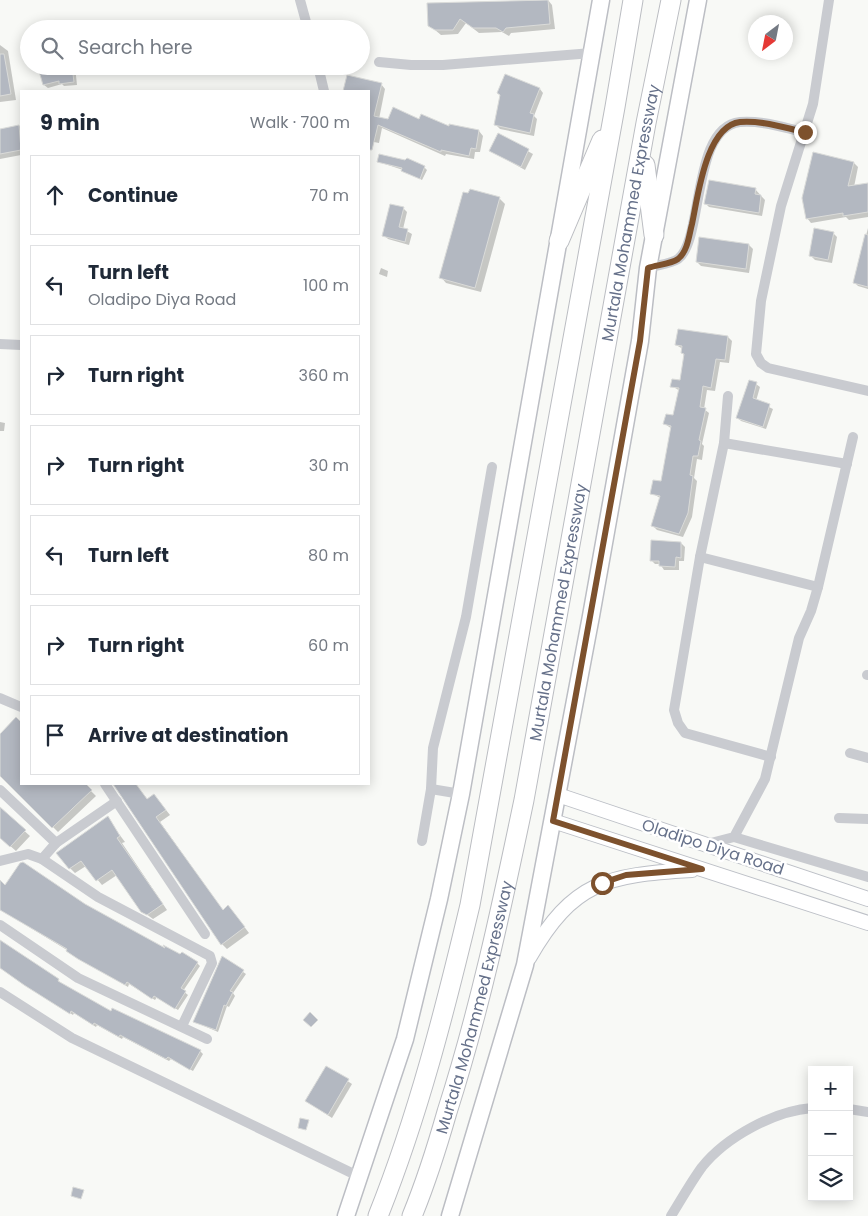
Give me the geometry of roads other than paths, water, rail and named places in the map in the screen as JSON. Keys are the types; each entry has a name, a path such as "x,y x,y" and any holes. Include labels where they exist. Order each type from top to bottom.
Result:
{"highway":[{"name":"Murtala Mohammed Expressway","path":"378,1216 406,1138 440,1028 470,905 616,107 633,0"},
{"name":"Murtala Mohammed Expressway","path":"412,1216 436,1150 470,1039 503,903 526,790 646,124 671,0"},
{"path":"559,242 616,107"},
{"path":"646,124 645,171 654,235"}],"main road":[{"path":"346,1216 405,1039 439,899 461,794 601,0"},
{"path":"450,1216 525,965 558,795 638,351 648,268 698,0"},
{"name":"Oladipo Diya Road","path":"558,795 868,899"},
{"name":"Oladipo Diya Road","path":"553,821 868,922"},
{"path":"525,965 543,933 572,901 583,893 626,875 702,869"}],"street":[{"path":"300,0 306,20"},
{"path":"829,0 813,104 781,206 761,301 756,354 760,363 768,368 868,391"},
{"path":"379,62 411,65 444,65 592,53"},
{"path":"320,75 324,90"},
{"path":"648,268 678,259 686,248 701,182 713,143 719,134 729,126 739,122 752,122 805,132"},
{"path":"0,344 20,344"},
{"path":"728,396 724,443 700,558 674,710 678,723 685,733 770,757"},
{"path":"734,837 766,779 799,638 811,611 818,587 853,437"},
{"path":"724,443 847,464"},
{"path":"422,841 431,789 433,748 466,617 492,467"},
{"path":"700,558 818,587"},
{"path":"0,698 20,707"},
{"path":"850,753 868,758"},
{"path":"106,785 205,934"},
{"path":"431,789 461,794"},
{"path":"0,790 56,843"},
{"path":"42,859 56,843 117,802"},
{"path":"839,818 868,819"},
{"path":"707,844 734,837 868,878"},
{"path":"0,862 28,854 42,859 98,897 210,956 212,963 182,1026"},
{"path":"0,925 78,978 207,1039"},
{"path":"0,992 72,1038 360,1177"},
{"path":"671,1216 702,1167 719,1150 762,1121 799,1109 808,1108"},
{"path":"853,1110 868,1112"}]}
